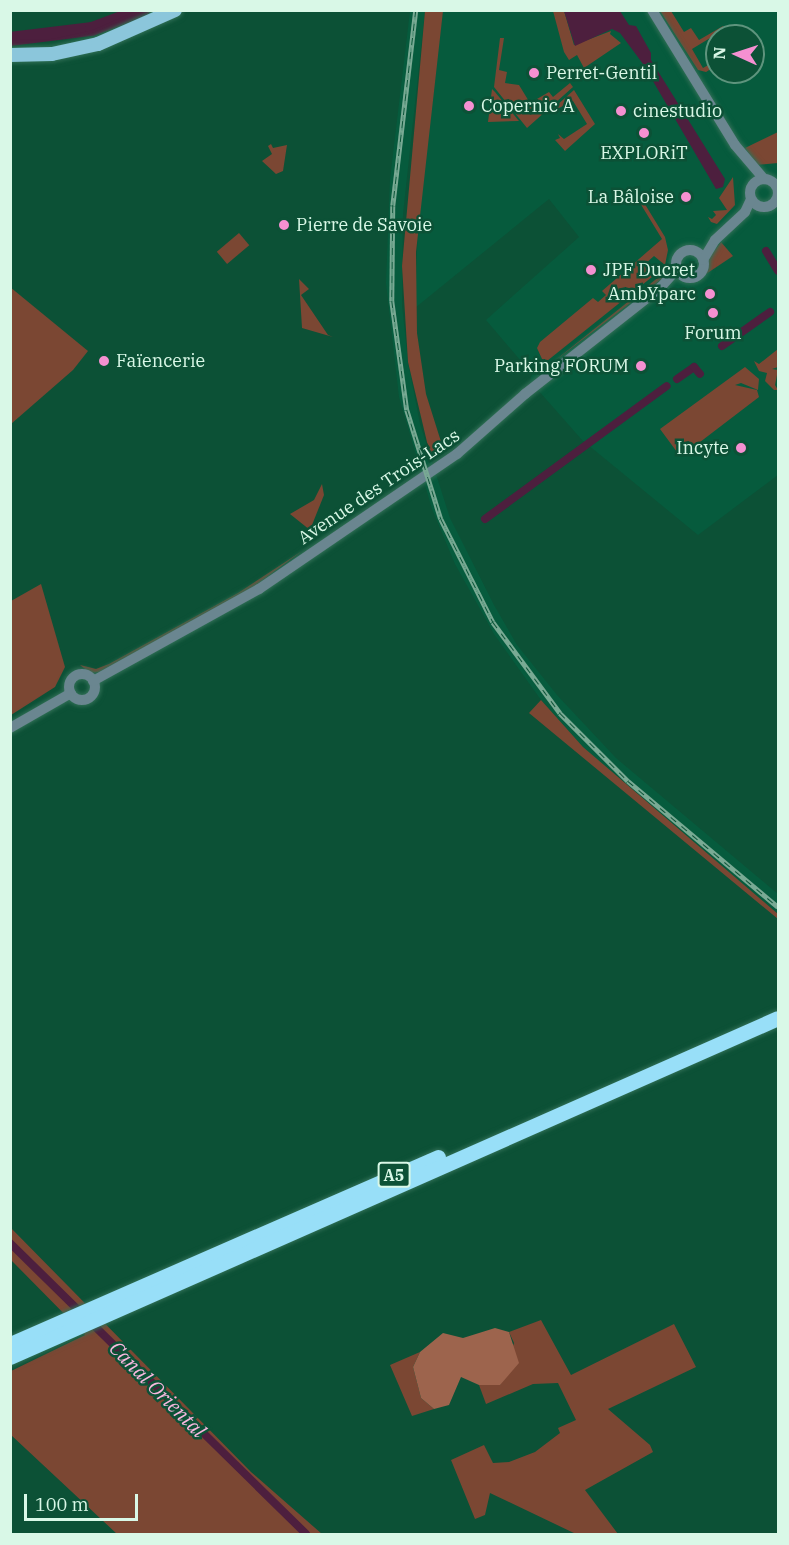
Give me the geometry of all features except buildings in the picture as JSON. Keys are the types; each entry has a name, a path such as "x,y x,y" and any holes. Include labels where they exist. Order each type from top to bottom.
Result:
{"highway":[{"name":"A5","path":"10,1344 778,1007"},
{"name":"A5","path":"10,1357 778,1018"}],"main road":[{"path":"10,55 74,50 123,36 175,10"}],"street":[{"path":"652,10 735,145 751,195 762,207"},
{"path":"715,240 680,255 677,269 685,277 699,274 703,260 715,240 745,212 775,201 774,182 735,145"},
{"path":"745,212 754,184 774,182"},
{"path":"694,250 703,260"},
{"name":"Avenue des Trois-Lacs","path":"93,681 259,589 458,454 515,402 661,287 677,269"},
{"name":"Avenue des Trois-Lacs","path":"661,287 685,277"},
{"path":"84,674 93,681 94,691 87,698 76,698 71,693 70,682 74,676 84,674"},
{"path":"10,728 71,693"}],"shaded area":[{"path":"410,11 425,11 403,214 402,305 408,362 420,424 450,518 517,645 557,695 616,758 778,894 778,914 640,799 583,747 541,700 494,634 455,564 432,509 399,397 386,283 390,179"},
{"path":"425,11 443,11 416,252 417,333 426,394 443,448 431,459 408,362 402,266"},
{"path":"443,11 778,11 778,475 698,535 582,440 530,381 532,374 486,320 579,237 549,199 415,308 419,197"},
{"path":"553,11 564,11 574,45 611,31 610,34 621,43 584,68 577,55 569,60 564,52"},
{"path":"564,11 620,11 629,25 636,26 651,53 651,60 725,179 723,187 716,189 643,64 620,33 612,29 575,46"},
{"path":"660,11 671,11 684,32 691,28 699,40 705,36 705,41 692,49 703,68 705,67 705,72 698,70"},
{"path":"500,38 504,38 499,70 507,72 505,83 519,85 530,103 549,92 553,97 570,83 573,87 527,128 494,87"},
{"path":"492,89 495,92 519,121 488,122"},
{"path":"574,90 595,124 565,151 555,140 560,138 558,134 564,139 587,124 573,101 547,114"},
{"path":"778,132 778,163 757,165 745,148"},
{"path":"271,144 273,148 287,145 283,171 276,174 262,161 272,154 268,146"},
{"path":"733,177 735,205 717,224 711,222 708,217 712,219 716,215 713,211 727,210 719,198"},
{"path":"643,201 665,237 668,250 665,265 654,256 644,265 652,277 547,361 542,359 537,348 540,342 593,298 598,302 606,295 602,291 662,239 640,203"},
{"path":"239,233 249,245 227,264 217,252"},
{"path":"721,242 733,256 706,274 708,259"},
{"path":"660,276 663,278 552,363"},
{"path":"299,279 309,289 301,295 328,335 333,337 302,328"},
{"path":"10,287 88,351 73,370 11,424"},
{"path":"778,349 778,367 772,369 778,370 775,385 778,390 774,390 765,381 767,373 759,371 754,361 759,364"},
{"path":"745,367 759,379 758,390 741,383 735,385 757,390 759,397 687,452 677,452 660,429"},
{"path":"322,484 324,495 310,530 290,514 314,500"},
{"path":"302,551 248,591 99,672 90,673 80,665 96,669 109,664 238,593"},
{"path":"41,584 65,667 55,687 11,715 11,601"},
{"path":"541,700 583,747 778,914 778,919 529,713"},
{"path":"10,1227 251,1472 322,1534 117,1534 11,1435 11,1371 85,1335 11,1260"},
{"path":"541,1320 571,1375 674,1324 696,1367 608,1409 650,1445 653,1452 585,1490 618,1534 576,1534 490,1493 485,1515 475,1519 451,1460 484,1445 493,1463 509,1462 535,1452 560,1433 558,1428 576,1420 558,1383 533,1384 486,1404 479,1385 500,1385 514,1343 509,1332"},
{"path":"495,1328 509,1332 519,1363 500,1385 479,1385 461,1377 449,1405 434,1409 421,1398 413,1367 420,1352 443,1333 463,1338"},
{"path":"420,1352 413,1367 421,1398 434,1409 412,1416 390,1365"}],"waterway":[{"path":"10,39 92,29 143,10"},
{"path":"766,251 778,271"},
{"path":"722,346 770,312"},
{"path":"677,379 694,367 700,374"},
{"path":"485,519 667,386"},
{"name":"Canal Oriental","path":"10,1243 306,1534"}],"railway":[{"path":"416,10 393,206 392,301 407,410 441,519 493,622 560,713 628,781 778,907"}],"place":[{"name":"Perret-Gentil","path":"534,73"},
{"name":"Copernic A","path":"469,106"},
{"name":"cinestudio","path":"621,111"},
{"name":"EXPLORiT","path":"644,133"},
{"name":"La Bâloise","path":"686,197"},
{"name":"Pierre de Savoie","path":"284,225"},
{"name":"JPF Ducret","path":"591,270"},
{"name":"AmbYparc","path":"710,294"},
{"name":"Forum","path":"713,313"},
{"name":"Faïencerie","path":"104,361"},
{"name":"Parking FORUM","path":"641,366"},
{"name":"Incyte","path":"741,448"}]}
